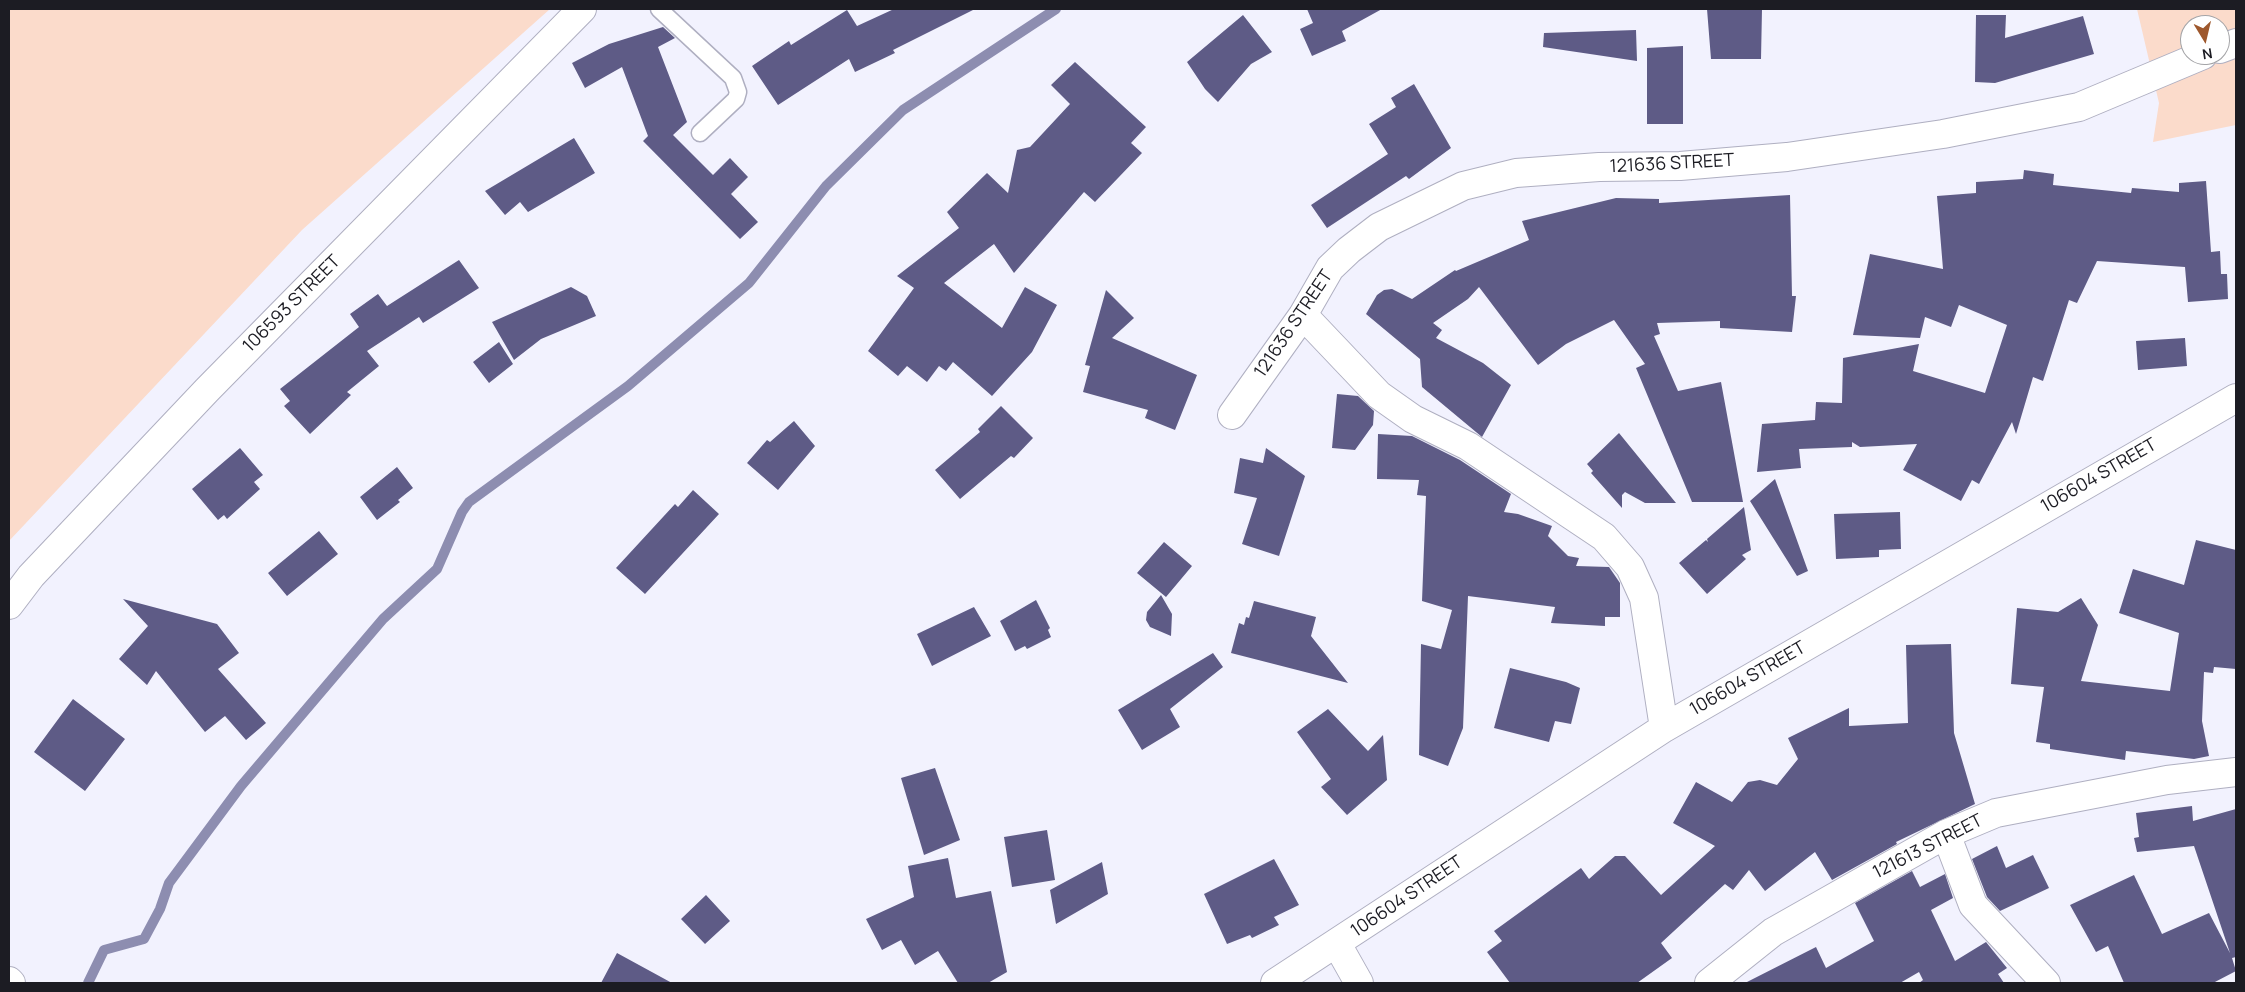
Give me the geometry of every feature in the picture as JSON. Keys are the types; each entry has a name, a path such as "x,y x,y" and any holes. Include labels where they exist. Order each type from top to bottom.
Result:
{"street":[{"name":"106593 STREET","path":"9,605 36,570 207,390 582,9"},
{"name":"121636 STREET","path":"1232,415 1304,315 1330,268 1378,227 1463,186 1516,173 1600,167 1680,166 1787,157 1943,134 2079,107 2180,65"},
{"path":"1304,315 1359,375 1386,400 1413,419 1468,446 1604,537 1630,566 1644,598 1664,728"},
{"name":"106604 STREET","path":"1275,983 1664,728 2236,398"},
{"name":"121613 STREET","path":"1709,983 1773,932 1946,834 1996,813 2167,780 2236,772"},
{"path":"1946,834 1973,905 2046,983"},
{"path":"1337,944 1359,983"}],"lane":[{"path":"659,9 733,78 736,85 736,99 700,133"}],"shaded area":[{"path":"9,9 550,9 302,230 9,541"},
{"path":"2137,9 2236,9 2236,125 2153,142 2159,103"}],"building":[{"path":"894,9 975,9 893,50 895,53 855,72 849,59 778,105 752,66 789,41 791,45 847,10 857,26"},
{"path":"1307,9 1382,9 1342,31 1346,41 1312,56 1300,29 1313,23"},
{"path":"1707,9 1762,9 1761,59 1711,59"},
{"path":"1243,15 1272,52 1251,64 1218,102 1205,89 1187,62"},
{"path":"1976,15 2006,15 2005,38 2083,16 2094,54 1995,83 1975,82"},
{"path":"663,27 675,38 658,47 687,122 673,135 713,175 730,158 748,177 731,194 758,222 740,239 643,141 648,136 622,67 585,88 572,63 609,44"},
{"path":"1636,30 1637,61 1543,47 1544,33"},
{"path":"1683,46 1683,124 1647,124 1647,48"},
{"path":"1075,62 1146,127 1131,143 1142,153 1095,202 1084,192 1014,273 994,244 944,283 1002,328 1025,287 1057,305 1032,352 992,396 953,362 946,371 939,366 927,382 907,366 898,376 868,351 914,288 897,276 959,228 947,212 987,173 1008,193 1017,150 1030,147 1070,104 1051,85"},
{"path":"1414,84 1451,148 1409,179 1406,176 1327,228 1311,205 1388,154 1369,124 1396,107 1391,98"},
{"path":"574,138 595,173 528,212 520,202 505,215 485,191"},
{"path":"2024,170 2054,174 2053,185 2131,193 2132,188 2179,192 2179,183 2206,181 2211,252 2220,251 2221,274 2227,274 2228,299 2188,302 2185,267 2097,261 2077,303 2069,300 2043,381 2033,377 2016,434 2012,422 1979,484 1972,480 1961,501 1903,470 1917,444 1860,447 1852,442 1852,447 1799,449 1801,468 1757,472 1762,424 1815,420 1816,402 1842,403 1843,358 1919,344 1913,371 1985,393 2007,325 1959,305 1951,327 1925,317 1920,338 1853,335 1870,254 1943,269 1937,196 1976,193 1976,182 2023,179"},
{"path":"1790,195 1792,296 1796,296 1792,332 1720,328 1720,321 1657,323 1660,334 1654,336 1678,391 1721,382 1743,502 1692,502 1636,368 1645,364 1614,320 1566,344 1538,365 1479,287 1468,299 1433,323 1442,330 1436,338 1483,363 1511,385 1482,437 1422,387 1420,359 1366,314 1377,295 1384,290 1392,289 1412,299 1455,270 1529,240 1522,221 1616,198 1659,199 1659,203"},
{"path":"459,260 479,288 423,323 419,317 367,351 379,366 347,392 351,395 310,434 284,406 290,401 280,389 359,327 350,314 378,294 387,306"},
{"path":"571,287 587,296 596,316 541,339 514,360 492,322"},
{"path":"1106,290 1134,318 1112,338 1197,375 1175,430 1145,418 1148,410 1083,392 1090,366 1085,365"},
{"path":"2185,338 2187,366 2138,370 2136,341"},
{"path":"499,342 513,364 489,383 473,362"},
{"path":"1337,394 1358,396 1374,411 1373,425 1355,450 1332,448"},
{"path":"1001,406 1033,438 1014,458 1011,456 960,499 935,470 980,432 978,429"},
{"path":"794,421 815,446 778,490 747,463 767,440 770,442"},
{"path":"1619,433 1676,503 1645,503 1625,492 1622,495 1622,508 1591,473 1593,471 1587,464"},
{"path":"1378,434 1412,436 1460,460 1511,494 1504,512 1518,514 1552,526 1548,536 1568,556 1579,558 1576,566 1609,567 1620,583 1620,617 1605,617 1605,626 1551,623 1555,607 1468,596 1463,728 1448,766 1419,755 1421,644 1441,649 1452,610 1422,601 1426,496 1417,495 1419,480 1377,479"},
{"path":"240,448 263,475 254,482 260,489 227,519 224,515 218,520 192,489"},
{"path":"1266,448 1305,476 1279,556 1242,544 1257,498 1234,493 1240,458 1263,463"},
{"path":"397,467 413,488 398,500 400,502 377,520 360,497"},
{"path":"1775,479 1808,571 1797,576 1750,501"},
{"path":"693,490 719,514 645,594 616,568 675,504 678,507"},
{"path":"1744,507 1751,550 1742,555 1746,559 1707,594 1679,563 1706,540 1708,542 1707,539"},
{"path":"1900,512 1901,549 1879,550 1879,557 1836,559 1834,514"},
{"path":"319,531 338,554 287,596 268,573"},
{"path":"2196,540 2236,550 2236,669 2214,667 2213,673 2204,672 2202,721 2209,756 2194,759 2126,751 2125,760 2050,749 2050,744 2036,742 2044,687 2011,684 2017,608 2058,612 2081,598 2098,625 2081,681 2170,691 2179,633 2119,613 2133,569 2184,585"},
{"path":"1164,542 1192,566 1166,597 1137,573"},
{"path":"1161,595 1172,614 1171,636 1150,627 1146,620 1147,612"},
{"path":"123,599 217,624 239,653 218,669 266,723 246,740 225,716 205,732 156,671 147,685 119,659 148,626"},
{"path":"1036,600 1050,628 1048,630 1051,637 1027,649 1025,646 1015,651 1000,621"},
{"path":"1254,601 1316,617 1311,636 1348,683 1231,653 1239,623 1244,625 1246,617 1249,618"},
{"path":"974,607 991,636 932,666 917,634"},
{"path":"1951,644 1954,733 1975,804 1896,842 1897,844 1832,880 1815,852 1765,891 1749,870 1733,890 1725,884 1661,943 1672,958 1637,983 1510,983 1487,952 1502,941 1494,931 1581,868 1589,879 1615,856 1625,856 1661,895 1715,846 1673,823 1696,782 1732,802 1748,782 1760,780 1777,785 1798,759 1788,738 1849,708 1849,726 1908,723 1906,645"},
{"path":"1213,653 1223,667 1170,709 1180,727 1142,750 1118,710"},
{"path":"1510,668 1566,682 1580,688 1571,724 1555,721 1549,742 1494,728"},
{"path":"73,699 125,739 85,791 34,752"},
{"path":"1328,709 1368,751 1383,735 1387,780 1347,815 1321,787 1331,779 1297,732"},
{"path":"935,768 960,840 924,855 901,778"},
{"path":"2192,806 2193,821 2236,809 2236,957 2232,958 2236,971 2213,983 2124,983 2108,946 2096,952 2070,905 2134,875 2162,934 2209,913 2230,953 2194,846 2137,852 2134,838 2139,837 2136,813"},
{"path":"1047,830 1055,880 1012,887 1004,837"},
{"path":"1997,846 2006,868 2033,855 2049,888 2000,911 1987,897 1972,859"},
{"path":"948,858 956,898 991,891 1007,972 988,983 958,983 938,951 915,965 901,940 882,950 866,919 914,897 908,866"},
{"path":"1274,859 1299,905 1274,917 1279,925 1252,938 1250,935 1227,944 1204,894"},
{"path":"1102,862 1108,894 1056,924 1050,890"},
{"path":"1912,871 1920,887 1945,874 1953,898 1931,910 1955,961 1986,942 2007,968 1998,974 2004,983 1919,983 1923,980 1919,972 1900,983 1745,983 1816,947 1826,968 1874,941 1855,903"},
{"path":"706,895 730,921 705,944 681,919"},
{"path":"617,953 672,983 601,983"}],"waterway":[{"path":"88,983 104,950 144,939 160,909 169,883 241,786 383,619 437,569 462,512 469,502 628,386 749,283 826,186 903,110 1056,9"}]}
